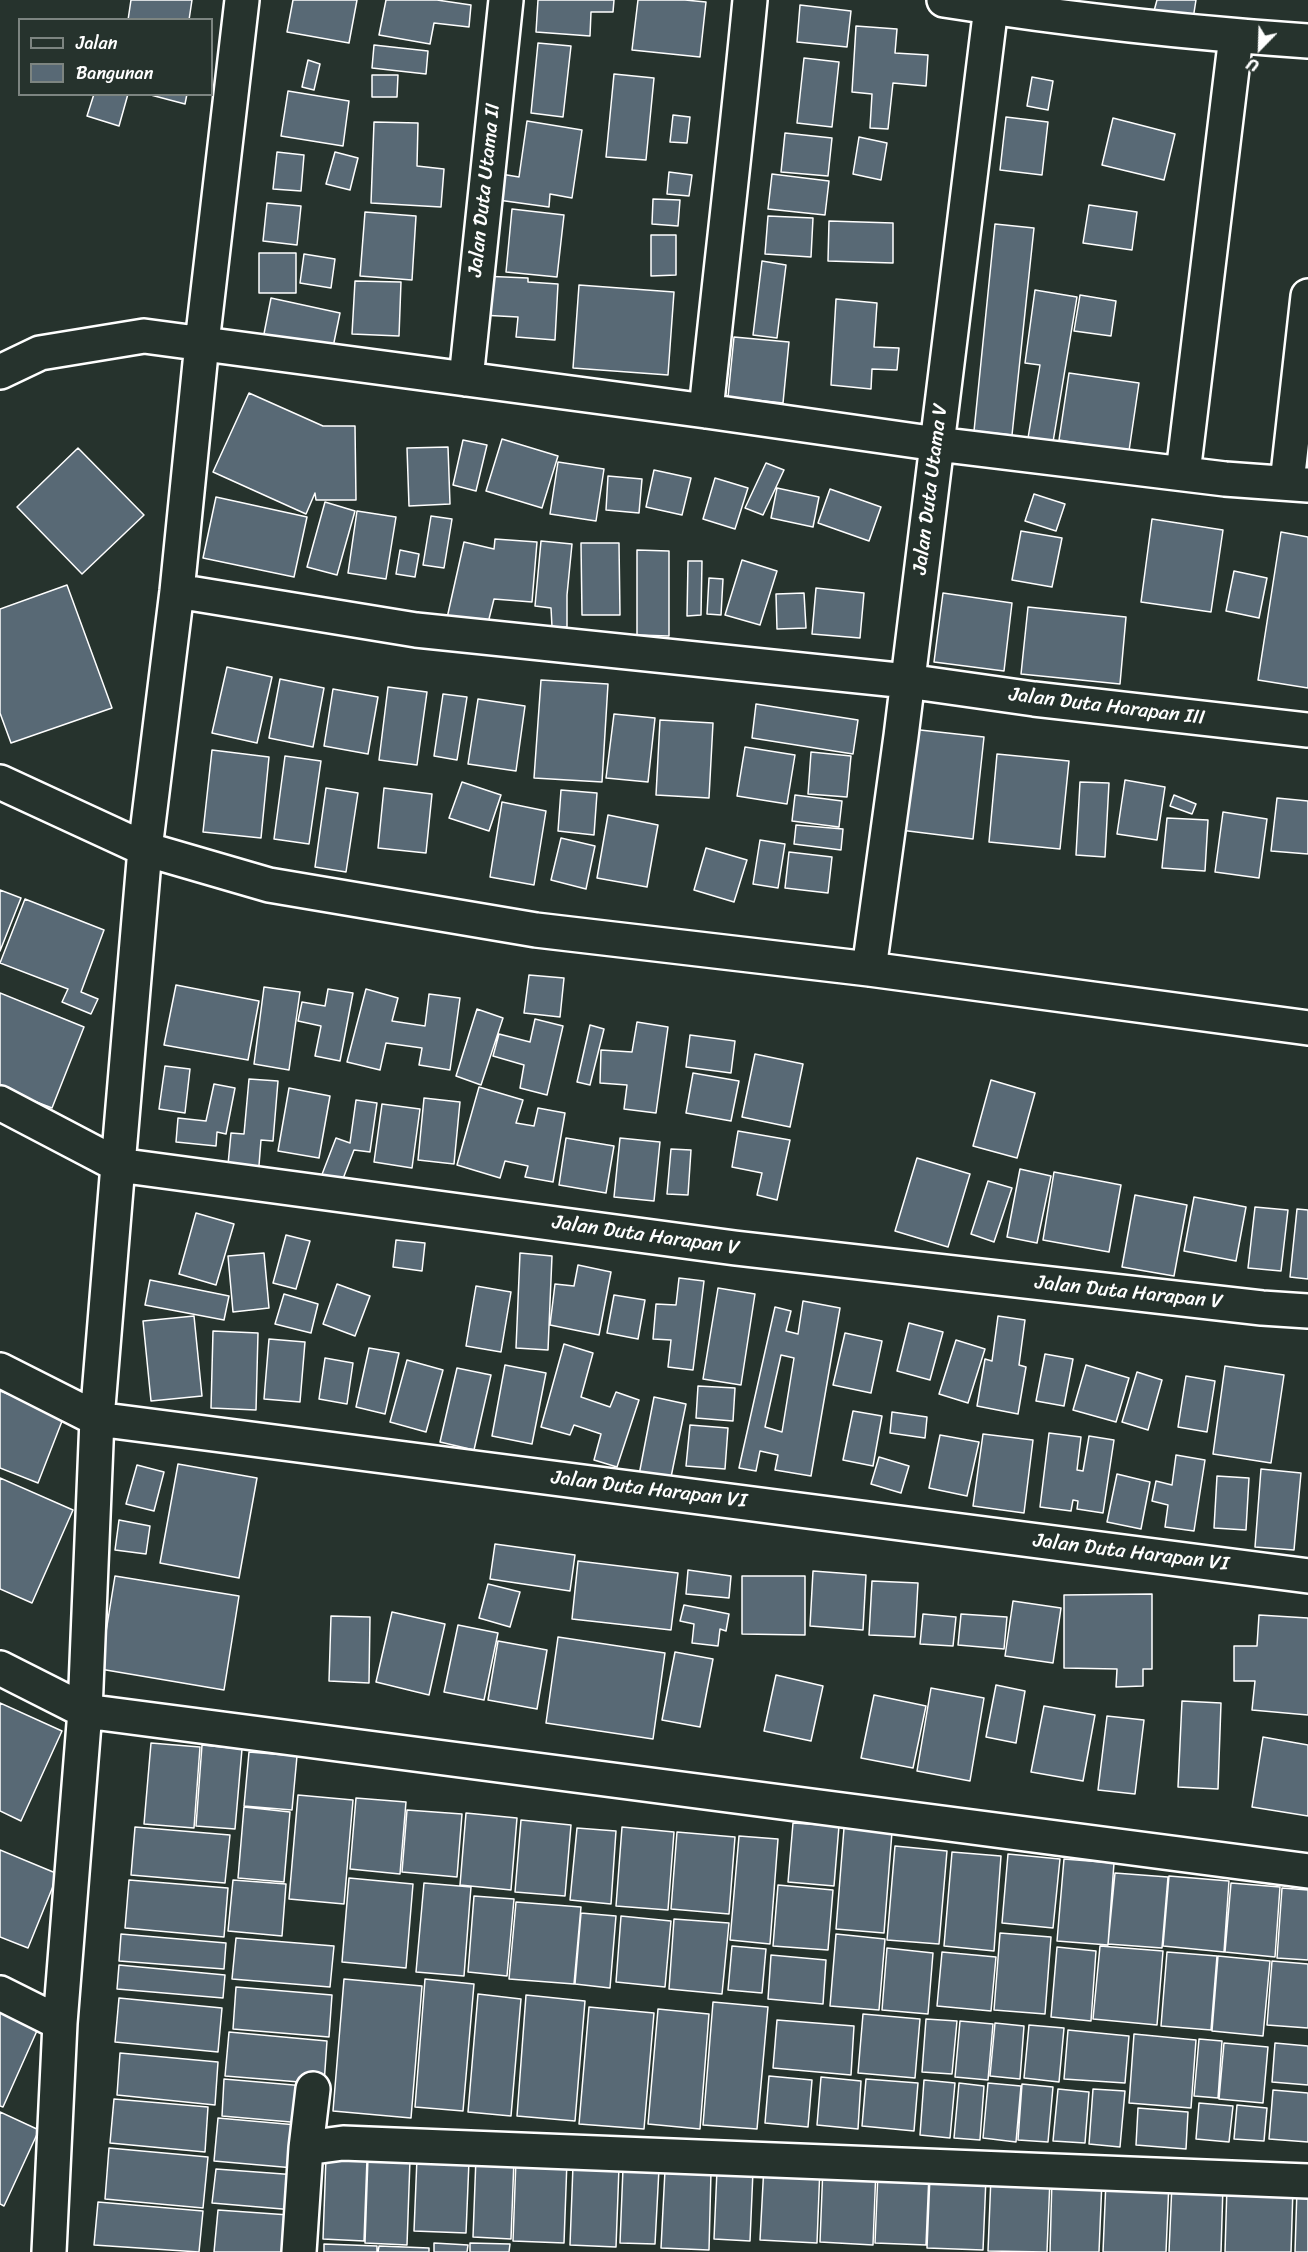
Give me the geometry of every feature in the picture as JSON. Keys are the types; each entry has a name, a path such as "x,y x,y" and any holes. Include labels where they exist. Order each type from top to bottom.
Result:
{"street":[{"path":"49,2252 60,2023 85,1711 98,1419 145,849 177,591 202,343 242,0"},
{"name":"Jalan Duta Utama II","path":"466,379 506,0"},
{"path":"706,411 718,288 733,178 750,0"},
{"path":"944,0 1236,36 1308,41"},
{"name":"Jalan Duta Utama V","path":"869,969 991,7"},
{"path":"1183,473 1236,36"},
{"path":"0,372 40,353 144,336 937,444 1298,484 1308,297"},
{"name":"Jalan Duta Harapan III","path":"177,591 416,630 907,681 1034,699 1308,730"},
{"path":"0,782 145,849 269,885 536,930 869,969 1308,1028"},
{"name":"Jalan Duta Harapan V","path":"0,1104 118,1165 735,1248 1250,1307 1308,1311"},
{"name":"Jalan Duta Harapan VI","path":"0,1370 98,1419 1308,1576"},
{"path":"0,1668 85,1711 1308,1871"},
{"path":"0,1993 60,2023"},
{"path":"299,2252 306,2148 313,2089"},
{"path":"306,2148 343,2143 1308,2181"}],"building":[{"path":"131,0 192,0 189,18 128,18"},
{"path":"293,0 357,0 349,43 287,32"},
{"path":"386,0 437,0 471,5 469,27 434,23 430,44 379,35"},
{"path":"538,0 614,0 613,12 591,12 590,36 536,32"},
{"path":"638,0 706,2 700,57 632,50"},
{"path":"1157,0 1196,0 1193,19 1154,11"},
{"path":"800,5 851,11 847,47 797,42"},
{"path":"856,26 897,29 895,53 928,55 926,86 893,83 888,129 870,128 872,94 852,92"},
{"path":"538,43 571,46 563,117 531,113"},
{"path":"374,45 428,51 426,74 372,68"},
{"path":"804,58 839,62 832,127 797,123"},
{"path":"308,60 320,64 314,90 302,87"},
{"path":"614,74 654,78 646,160 606,157"},
{"path":"372,75 398,75 397,97 372,97"},
{"path":"1032,77 1053,81 1048,110 1027,106"},
{"path":"288,91 349,101 343,146 281,136"},
{"path":"93,96 127,96 119,126 87,116"},
{"path":"155,96 187,96 185,104"},
{"path":"673,115 690,117 687,143 670,142"},
{"path":"1006,117 1048,122 1042,175 1000,170"},
{"path":"1113,118 1175,134 1164,180 1102,165"},
{"path":"527,121 582,130 572,198 550,194 549,207 498,200 501,174 519,177"},
{"path":"374,122 418,123 417,166 444,169 441,207 371,203"},
{"path":"785,133 832,138 828,176 781,172"},
{"path":"859,137 887,143 881,180 853,174"},
{"path":"277,152 304,155 301,191 273,189"},
{"path":"335,152 358,158 350,190 326,184"},
{"path":"669,172 692,175 689,196 667,194"},
{"path":"772,174 829,181 825,215 768,209"},
{"path":"653,199 680,200 678,226 652,224"},
{"path":"267,203 301,206 297,245 263,241"},
{"path":"1089,205 1137,212 1132,250 1083,243"},
{"path":"512,209 564,215 557,277 506,272"},
{"path":"365,212 416,216 412,280 360,276"},
{"path":"768,216 813,218 811,257 765,254"},
{"path":"829,221 893,223 893,263 828,261"},
{"path":"995,224 1034,228 1012,435 974,431"},
{"path":"651,235 676,235 676,275 651,276"},
{"path":"259,253 296,253 296,293 259,293"},
{"path":"304,254 335,259 331,288 300,283"},
{"path":"762,261 786,265 777,338 753,335"},
{"path":"482,276 528,278 528,282 558,284 555,340 516,337 518,317 481,315"},
{"path":"355,281 401,282 399,336 352,334"},
{"path":"579,285 674,292 668,375 573,368"},
{"path":"1035,290 1077,297 1053,442 1028,438 1040,365 1025,363"},
{"path":"1080,295 1116,301 1111,336 1074,331"},
{"path":"271,298 340,313 331,357 262,344"},
{"path":"836,299 877,303 874,347 899,348 897,370 872,369 871,389 831,385"},
{"path":"734,337 789,342 783,403 728,397"},
{"path":"1069,373 1139,383 1129,451 1059,440"},
{"path":"249,393 323,426 355,426 356,500 316,500 315,493 306,514 213,472"},
{"path":"502,439 558,456 542,508 486,491"},
{"path":"463,440 487,445 476,491 453,485"},
{"path":"448,447 450,504 409,506 407,448"},
{"path":"78,448 144,515 82,574 17,507"},
{"path":"558,462 604,469 596,521 550,514"},
{"path":"766,463 784,470 763,515 745,508"},
{"path":"654,470 691,478 682,515 646,507"},
{"path":"608,476 642,479 639,513 606,510"},
{"path":"715,478 748,488 735,529 703,519"},
{"path":"777,488 819,497 813,527 771,518"},
{"path":"830,489 881,507 869,541 818,523"},
{"path":"1034,494 1065,504 1056,531 1025,521"},
{"path":"216,497 307,517 294,577 203,558"},
{"path":"325,502 355,511 337,575 307,567"},
{"path":"357,511 396,517 386,579 348,573"},
{"path":"431,516 452,519 444,568 423,565"},
{"path":"1152,519 1223,530 1211,612 1141,602"},
{"path":"1021,531 1062,538 1052,587 1012,580"},
{"path":"1281,532 1308,537 1308,688 1258,680"},
{"path":"495,539 537,542 532,602 494,599 487,627 447,618 464,542 494,549"},
{"path":"541,541 572,544 567,595 567,627 552,627 551,608 535,606"},
{"path":"581,543 619,543 620,615 582,615"},
{"path":"400,550 419,554 415,577 396,574"},
{"path":"637,550 669,551 669,636 637,635"},
{"path":"742,560 777,571 760,625 725,615"},
{"path":"688,561 702,561 701,615 687,616"},
{"path":"1234,571 1267,578 1259,618 1226,611"},
{"path":"709,578 723,579 721,615 707,614"},
{"path":"67,585 112,708 11,743 0,713 0,609"},
{"path":"816,588 864,593 860,638 812,634"},
{"path":"804,593 806,628 777,629 776,594"},
{"path":"943,593 1012,603 1004,671 934,662"},
{"path":"1028,607 1126,617 1120,684 1021,674"},
{"path":"227,667 272,677 257,743 212,733"},
{"path":"280,679 324,688 313,747 269,738"},
{"path":"541,680 608,684 602,782 534,778"},
{"path":"388,687 427,692 417,765 379,760"},
{"path":"333,689 378,697 368,754 324,746"},
{"path":"443,694 467,697 457,760 434,756"},
{"path":"478,699 525,706 516,771 468,764"},
{"path":"756,704 858,720 853,754 752,738"},
{"path":"614,714 655,718 648,782 606,778"},
{"path":"660,720 713,723 709,798 656,795"},
{"path":"911,729 984,737 973,839 900,830"},
{"path":"745,747 795,755 787,804 737,796"},
{"path":"212,750 269,757 261,838 203,832"},
{"path":"811,752 851,756 847,797 808,794"},
{"path":"997,754 1069,761 1060,849 989,842"},
{"path":"285,756 321,761 309,844 274,839"},
{"path":"1125,780 1165,787 1157,840 1117,834"},
{"path":"462,782 501,795 489,831 449,818"},
{"path":"1080,782 1109,783 1105,857 1076,855"},
{"path":"326,788 358,793 346,872 315,867"},
{"path":"384,788 432,794 426,853 378,848"},
{"path":"561,790 597,793 594,835 558,831"},
{"path":"795,795 842,801 839,827 792,821"},
{"path":"1174,795 1196,804 1192,814 1170,806"},
{"path":"1277,798 1308,801 1308,854 1271,851"},
{"path":"502,802 546,811 534,885 490,877"},
{"path":"1223,812 1267,819 1259,878 1215,872"},
{"path":"608,815 658,825 647,887 597,878"},
{"path":"1167,818 1208,820 1205,871 1162,868"},
{"path":"796,825 843,829 841,850 794,844"},
{"path":"561,838 595,846 586,889 551,880"},
{"path":"760,840 785,844 778,888 753,884"},
{"path":"706,848 747,860 734,902 694,890"},
{"path":"789,852 832,857 828,893 785,888"},
{"path":"0,890 21,898 0,951"},
{"path":"25,899 104,930 81,992 98,999 91,1014 62,1002 68,989 0,963"},
{"path":"529,975 564,978 560,1017 524,1013"},
{"path":"176,985 259,1001 248,1060 164,1045"},
{"path":"264,987 300,992 289,1070 254,1064"},
{"path":"328,989 353,993 340,1061 315,1056 321,1026 298,1021 302,1002 325,1006"},
{"path":"366,989 398,998 392,1021 425,1026 429,994 460,998 450,1070 419,1065 422,1048 386,1043 380,1070 347,1062"},
{"path":"0,993 84,1027 52,1108 0,1088"},
{"path":"477,1009 503,1018 481,1085 456,1076"},
{"path":"535,1019 563,1026 547,1095 520,1088 524,1065 493,1056 499,1034 530,1042"},
{"path":"637,1022 668,1027 656,1113 624,1109 627,1085 600,1083 601,1050 632,1052"},
{"path":"590,1025 604,1029 590,1085 577,1082"},
{"path":"690,1035 735,1041 731,1073 686,1067"},
{"path":"755,1054 803,1064 790,1127 742,1117"},
{"path":"165,1066 190,1069 185,1113 159,1109"},
{"path":"693,1073 739,1081 731,1121 686,1113"},
{"path":"249,1079 278,1081 273,1141 261,1140 258,1178 227,1175 231,1133 244,1134"},
{"path":"991,1080 1035,1093 1017,1158 973,1146"},
{"path":"214,1084 235,1088 226,1134 217,1132 216,1146 176,1142 178,1118 206,1121"},
{"path":"479,1087 523,1100 516,1123 534,1126 538,1108 565,1113 553,1182 525,1177 528,1166 505,1161 500,1178 457,1165"},
{"path":"289,1088 330,1096 319,1158 278,1151"},
{"path":"424,1098 460,1102 454,1164 418,1160"},
{"path":"356,1100 377,1103 370,1152 354,1150 341,1184 321,1177 336,1138 350,1143"},
{"path":"382,1104 420,1109 412,1168 374,1162"},
{"path":"738,1131 790,1140 777,1200 757,1195 762,1173 732,1167"},
{"path":"566,1138 614,1146 606,1193 559,1185"},
{"path":"620,1138 660,1142 654,1201 614,1197"},
{"path":"671,1149 691,1150 688,1195 667,1194"},
{"path":"917,1158 970,1174 948,1247 895,1231"},
{"path":"1020,1169 1051,1176 1037,1243 1007,1237"},
{"path":"1054,1172 1121,1185 1109,1252 1043,1240"},
{"path":"988,1181 1012,1188 994,1242 971,1234"},
{"path":"1135,1195 1187,1205 1174,1276 1122,1267"},
{"path":"1194,1197 1246,1207 1236,1261 1184,1251"},
{"path":"1255,1207 1288,1210 1281,1271 1248,1268"},
{"path":"1297,1209 1308,1210 1308,1279 1290,1277"},
{"path":"196,1213 234,1224 216,1285 179,1274"},
{"path":"286,1235 310,1241 296,1289 273,1283"},
{"path":"396,1240 425,1243 422,1271 393,1267"},
{"path":"264,1253 269,1308 233,1312 228,1256"},
{"path":"520,1253 552,1256 548,1350 516,1348"},
{"path":"578,1265 611,1272 599,1335 550,1325 555,1284 574,1286"},
{"path":"679,1278 704,1281 693,1370 668,1367 671,1340 653,1339 656,1304 676,1305"},
{"path":"150,1280 229,1296 224,1320 145,1305"},
{"path":"337,1284 370,1296 355,1336 323,1324"},
{"path":"476,1286 511,1292 501,1352 466,1346"},
{"path":"718,1288 755,1294 741,1385 703,1379"},
{"path":"284,1294 318,1304 311,1333 275,1324"},
{"path":"614,1295 645,1300 638,1339 607,1333"},
{"path":"803,1301 840,1308 811,1476 775,1470 778,1455 760,1451 756,1471 739,1468 775,1307 791,1311 786,1331 798,1334","holes":["781,1355 794,1358 782,1432 765,1427"]},
{"path":"194,1316 202,1396 151,1401 143,1321"},
{"path":"998,1316 1025,1320 1019,1365 1026,1367 1018,1414 977,1406 985,1359 992,1361"},
{"path":"909,1323 943,1332 930,1380 897,1371"},
{"path":"213,1331 258,1333 256,1410 211,1408"},
{"path":"845,1333 882,1341 871,1393 833,1385"},
{"path":"269,1339 305,1342 300,1402 264,1399"},
{"path":"956,1340 985,1349 968,1403 939,1394"},
{"path":"564,1344 593,1353 581,1397 610,1407 616,1392 639,1400 617,1467 594,1460 601,1434 574,1425 570,1435 541,1427"},
{"path":"369,1348 399,1353 385,1414 356,1407"},
{"path":"1045,1354 1073,1359 1064,1406 1036,1401"},
{"path":"325,1358 353,1363 347,1404 319,1399"},
{"path":"407,1360 443,1370 426,1432 390,1422"},
{"path":"505,1365 546,1373 532,1444 492,1436"},
{"path":"1086,1365 1129,1378 1116,1422 1073,1410"},
{"path":"1225,1366 1284,1375 1271,1463 1213,1454"},
{"path":"457,1368 491,1375 474,1450 440,1442"},
{"path":"1137,1372 1162,1380 1148,1430 1122,1422"},
{"path":"1186,1376 1215,1381 1207,1432 1178,1427"},
{"path":"698,1386 735,1388 733,1421 696,1418"},
{"path":"0,1391 64,1416 38,1483 0,1468"},
{"path":"654,1397 686,1404 670,1482 639,1475"},
{"path":"853,1411 882,1416 873,1466 843,1460"},
{"path":"892,1412 927,1417 925,1438 890,1433"},
{"path":"690,1425 728,1428 725,1469 686,1466"},
{"path":"1049,1433 1081,1437 1077,1470 1083,1471 1089,1436 1114,1440 1103,1513 1077,1509 1078,1501 1073,1500 1071,1511 1040,1507"},
{"path":"983,1434 1033,1440 1024,1513 973,1506"},
{"path":"940,1435 979,1442 967,1496 929,1488"},
{"path":"1176,1455 1205,1460 1194,1531 1165,1527 1168,1505 1152,1501 1156,1481 1172,1485"},
{"path":"879,1457 909,1466 901,1493 871,1484"},
{"path":"178,1464 257,1478 239,1578 160,1563"},
{"path":"137,1465 164,1472 154,1511 126,1504"},
{"path":"1261,1469 1301,1473 1294,1550 1255,1547"},
{"path":"1117,1474 1150,1482 1141,1529 1107,1522"},
{"path":"1217,1476 1249,1478 1246,1530 1214,1528"},
{"path":"0,1478 73,1510 32,1603 0,1589"},
{"path":"119,1520 150,1526 146,1554 115,1550"},
{"path":"495,1544 575,1555 570,1591 490,1579"},
{"path":"578,1561 678,1573 671,1630 572,1619"},
{"path":"688,1570 731,1576 729,1598 686,1594"},
{"path":"813,1571 866,1575 863,1630 810,1626"},
{"path":"115,1576 239,1596 224,1690 100,1669"},
{"path":"742,1576 805,1576 805,1635 742,1634"},
{"path":"872,1581 918,1583 915,1637 869,1635"},
{"path":"488,1584 520,1592 510,1627 479,1618"},
{"path":"1152,1594 1152,1669 1143,1669 1143,1686 1116,1687 1117,1669 1064,1668 1064,1595"},
{"path":"1013,1601 1061,1608 1053,1663 1005,1656"},
{"path":"684,1605 729,1614 726,1631 720,1629 718,1646 692,1643 694,1624 680,1621"},
{"path":"392,1612 445,1624 429,1695 376,1682"},
{"path":"923,1614 956,1617 953,1646 920,1644"},
{"path":"961,1614 1007,1617 1004,1649 958,1645"},
{"path":"1259,1615 1308,1618 1308,1715 1252,1710 1255,1681 1234,1681 1234,1646 1257,1646"},
{"path":"331,1616 370,1617 369,1683 329,1681"},
{"path":"458,1625 498,1633 484,1700 444,1692"},
{"path":"558,1637 665,1653 653,1739 546,1723"},
{"path":"498,1641 547,1650 537,1709 488,1700"},
{"path":"675,1652 713,1659 700,1727 662,1720"},
{"path":"776,1675 823,1686 811,1741 764,1731"},
{"path":"996,1685 1025,1691 1016,1743 986,1737"},
{"path":"931,1688 984,1698 970,1781 917,1771"},
{"path":"874,1695 926,1706 913,1768 861,1758"},
{"path":"1182,1701 1221,1703 1218,1789 1178,1787"},
{"path":"0,1703 62,1731 21,1821 0,1811"},
{"path":"1044,1706 1095,1715 1083,1781 1031,1772"},
{"path":"1107,1716 1144,1720 1135,1794 1098,1790"},
{"path":"1263,1737 1308,1745 1308,1816 1252,1807"},
{"path":"151,1743 200,1747 194,1828 144,1824"},
{"path":"202,1745 242,1749 235,1829 196,1826"},
{"path":"249,1752 297,1756 292,1810 244,1806"},
{"path":"298,1795 353,1800 344,1904 289,1899"},
{"path":"356,1798 406,1802 400,1874 350,1869"},
{"path":"244,1807 290,1812 284,1882 238,1878"},
{"path":"407,1810 462,1814 457,1877 402,1872"},
{"path":"466,1813 517,1818 511,1890 460,1885"},
{"path":"521,1820 571,1825 565,1896 515,1892"},
{"path":"793,1823 839,1826 834,1886 788,1882"},
{"path":"135,1827 230,1835 225,1883 131,1875"},
{"path":"622,1827 674,1832 668,1910 616,1906"},
{"path":"577,1828 616,1831 611,1904 570,1900"},
{"path":"844,1828 892,1832 884,1933 836,1929"},
{"path":"677,1832 735,1837 729,1914 671,1909"},
{"path":"739,1836 778,1839 770,1944 730,1940"},
{"path":"895,1846 947,1851 939,1944 887,1940"},
{"path":"0,1850 58,1874 28,1948 0,1937"},
{"path":"952,1852 1001,1856 994,1951 944,1946"},
{"path":"1008,1854 1060,1859 1053,1928 1002,1923"},
{"path":"1064,1859 1114,1863 1108,1945 1057,1941"},
{"path":"1115,1873 1168,1877 1162,1948 1108,1944"},
{"path":"1169,1876 1229,1881 1224,1952 1163,1946"},
{"path":"349,1878 413,1884 406,1968 342,1962"},
{"path":"129,1880 228,1888 224,1937 125,1928"},
{"path":"233,1880 286,1884 282,1936 228,1931"},
{"path":"424,1883 471,1887 464,1976 416,1972"},
{"path":"1231,1883 1280,1887 1275,1957 1225,1952"},
{"path":"778,1885 833,1890 828,1950 773,1946"},
{"path":"1282,1888 1308,1890 1308,1960 1277,1958"},
{"path":"474,1896 514,1899 507,1976 468,1972"},
{"path":"516,1902 581,1907 574,1984 509,1979"},
{"path":"581,1913 616,1916 610,1988 575,1984"},
{"path":"621,1916 671,1921 665,1987 616,1982"},
{"path":"674,1919 729,1923 722,1994 669,1989"},
{"path":"1000,1933 1051,1937 1045,2014 994,2010"},
{"path":"121,1934 226,1943 224,1969 119,1961"},
{"path":"836,1934 885,1939 879,2010 830,2006"},
{"path":"236,1938 334,1946 330,1987 232,1979"},
{"path":"732,1946 766,1949 762,1993 728,1990"},
{"path":"1100,1946 1163,1951 1157,2025 1093,2019"},
{"path":"1057,1947 1096,1951 1091,2021 1051,2017"},
{"path":"887,1948 933,1953 928,2014 882,2010"},
{"path":"942,1952 996,1957 991,2011 937,2006"},
{"path":"1167,1952 1217,1956 1211,2030 1161,2026"},
{"path":"771,1955 826,1960 823,2004 768,1999"},
{"path":"1218,1956 1270,1961 1263,2036 1212,2031"},
{"path":"1272,1961 1308,1964 1308,2028 1267,2025"},
{"path":"119,1965 225,1975 223,1998 117,1989"},
{"path":"344,1979 422,1986 411,2118 333,2111"},
{"path":"425,1979 474,1984 463,2111 415,2107"},
{"path":"236,1987 332,1995 329,2037 233,2029"},
{"path":"478,1994 521,1999 511,2116 468,2112"},
{"path":"526,1995 585,2001 575,2121 517,2116"},
{"path":"119,1998 222,2008 218,2052 115,2042"},
{"path":"713,2002 768,2007 757,2129 703,2125"},
{"path":"0,2006 40,2024 3,2107 0,2106"},
{"path":"589,2007 654,2013 644,2129 579,2124"},
{"path":"658,2009 709,2014 700,2129 648,2124"},
{"path":"863,2014 920,2019 915,2078 858,2073"},
{"path":"926,2019 957,2021 952,2074 922,2072"},
{"path":"777,2020 854,2026 851,2075 773,2068"},
{"path":"960,2021 993,2024 988,2080 955,2077"},
{"path":"995,2023 1024,2026 1020,2079 990,2076"},
{"path":"1029,2025 1064,2028 1059,2082 1024,2078"},
{"path":"1068,2030 1129,2036 1125,2083 1064,2079"},
{"path":"229,2032 327,2041 324,2084 225,2076"},
{"path":"1134,2034 1196,2040 1191,2108 1129,2103"},
{"path":"1199,2039 1222,2041 1218,2098 1194,2096"},
{"path":"1224,2043 1268,2047 1263,2103 1219,2099"},
{"path":"1275,2043 1308,2046 1308,2085 1272,2082"},
{"path":"120,2053 218,2062 215,2105 117,2095"},
{"path":"769,2076 812,2080 808,2127 765,2123"},
{"path":"821,2077 861,2081 858,2129 817,2125"},
{"path":"224,2079 305,2086 302,2123 222,2116"},
{"path":"866,2079 918,2083 914,2131 862,2126"},
{"path":"924,2080 955,2083 950,2138 920,2135"},
{"path":"959,2083 984,2086 980,2140 954,2138"},
{"path":"988,2083 1021,2086 1016,2142 983,2138"},
{"path":"1022,2084 1053,2087 1048,2142 1018,2140"},
{"path":"1058,2089 1089,2092 1085,2143 1053,2141"},
{"path":"1093,2089 1125,2091 1120,2147 1089,2144"},
{"path":"1273,2090 1308,2093 1308,2142 1269,2139"},
{"path":"114,2099 208,2107 205,2152 110,2143"},
{"path":"1199,2103 1233,2106 1229,2142 1196,2139"},
{"path":"1237,2105 1267,2108 1264,2141 1234,2139"},
{"path":"1138,2108 1188,2112 1186,2149 1136,2145"},
{"path":"0,2112 39,2130 4,2206 0,2204"},
{"path":"218,2118 297,2125 294,2168 214,2161"},
{"path":"109,2148 208,2157 203,2208 105,2199"},
{"path":"326,2157 367,2159 364,2241 323,2239"},
{"path":"476,2157 514,2159 511,2239 473,2237"},
{"path":"368,2158 410,2160 407,2245 365,2243"},
{"path":"417,2158 469,2161 466,2233 414,2231"},
{"path":"516,2159 567,2161 564,2243 513,2241"},
{"path":"573,2165 619,2167 616,2247 570,2245"},
{"path":"764,2165 820,2167 817,2243 760,2240"},
{"path":"823,2166 876,2168 873,2245 820,2242"},
{"path":"623,2168 659,2169 655,2244 620,2243"},
{"path":"216,2169 297,2175 294,2210 212,2203"},
{"path":"665,2170 711,2172 709,2250 661,2248"},
{"path":"717,2170 753,2171 750,2241 714,2239"},
{"path":"878,2172 929,2174 926,2245 875,2243"},
{"path":"930,2176 986,2178 983,2250 927,2248"},
{"path":"991,2176 1050,2179 1047,2252 988,2251"},
{"path":"1052,2178 1102,2180 1099,2252 1050,2252"},
{"path":"1106,2180 1169,2182 1166,2252 1103,2252"},
{"path":"1172,2183 1223,2186 1221,2252 1169,2252"},
{"path":"1227,2186 1293,2188 1291,2252 1225,2252"},
{"path":"1297,2189 1308,2189 1308,2252 1295,2252"},
{"path":"98,2202 203,2211 199,2252 94,2245"},
{"path":"218,2210 289,2215 286,2252 214,2252"},
{"path":"434,2243 468,2245 467,2252 434,2252"},
{"path":"470,2243 510,2244 509,2252 470,2252"},
{"path":"324,2244 377,2246 377,2252 324,2252"},
{"path":"379,2246 429,2248 429,2252 378,2252"}]}
